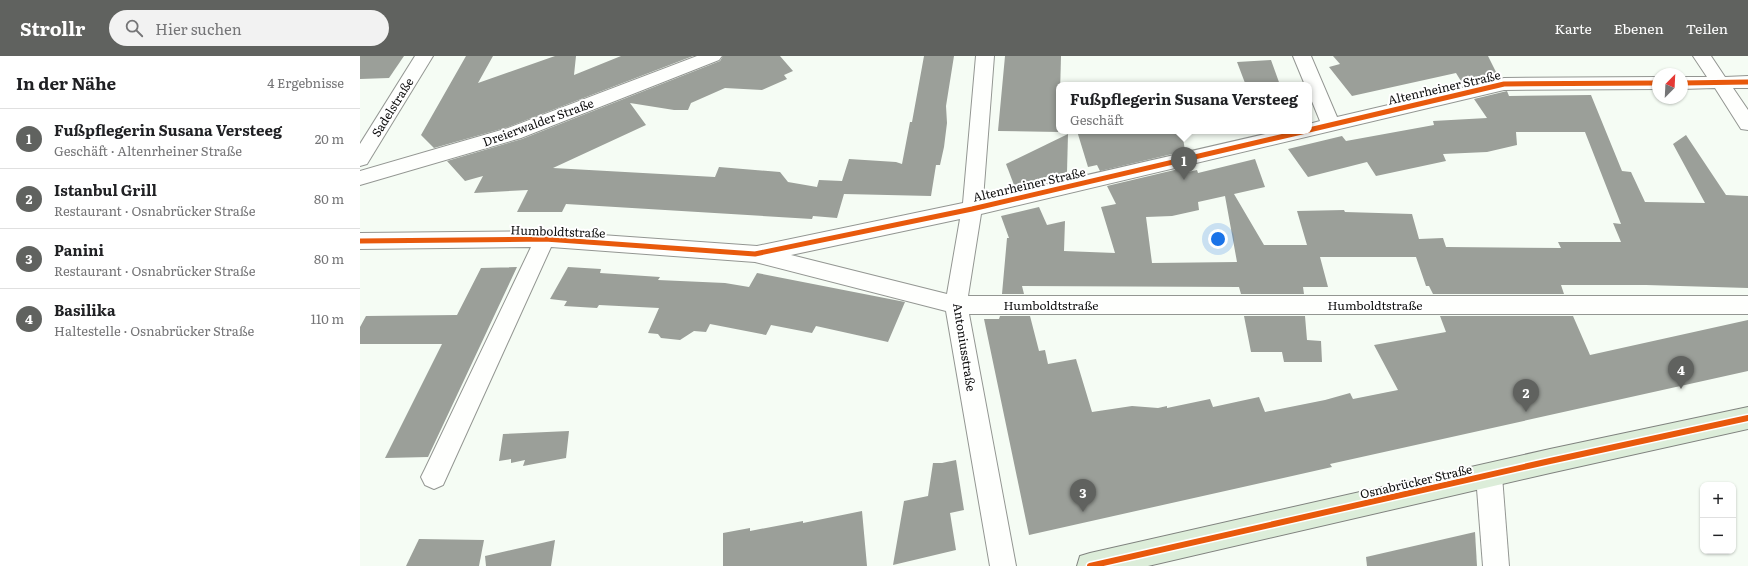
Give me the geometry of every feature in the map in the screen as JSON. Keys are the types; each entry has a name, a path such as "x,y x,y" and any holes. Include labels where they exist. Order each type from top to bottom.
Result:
{"main road":[{"name":"Osnabrücker Straße","path":"1090,566 1748,418"}],"street":[{"name":"Sadelstraße","path":"360,159 424,56"},
{"name":"Dreierwalder Straße","path":"360,178 514,133 713,56"},
{"name":"Antoniusstraße","path":"985,56 972,209 956,305 1003,566"},
{"path":"1302,56 1331,125"},
{"path":"1702,56 1748,124"},
{"path":"1688,83 1748,82"},
{"name":"Altenrheiner Straße","path":"1312,129 1504,84 1652,83"},
{"name":"Altenrheiner Straße","path":"755,254 972,209 1293,134"},
{"path":"434,477 545,239"},
{"name":"Humboldtstraße","path":"360,241 545,239 755,254 956,305 1748,306"},
{"path":"1489,476 1496,566"}],"building":[{"path":"360,56 404,56 389,78 360,79"},
{"path":"466,56 493,56 478,83 555,56 576,56 574,75 621,56 693,56 508,127 434,148 421,135"},
{"path":"723,56 780,56 793,71 784,75 787,79 762,90 725,88 691,103 688,110 674,110 630,103 646,125 553,168 715,177 719,167 780,172 788,182 817,187 819,180 842,181 849,159 896,162 902,164 910,122 912,122 924,56 954,56 946,106 947,123 944,147 940,165 936,165 931,196 844,194 837,218 813,216 812,219 566,204 562,212 517,212 528,190 474,193 483,176 465,181 447,161 522,139 720,61"},
{"path":"1005,56 1061,56 1060,82 1056,82 1056,132 998,131"},
{"path":"1333,56 1488,56 1499,78 1464,86 1456,73 1352,96 1329,67 1340,64"},
{"path":"1271,60 1279,82 1245,82 1237,62"},
{"path":"1507,91 1509,96 1591,95 1622,171 1631,172 1645,202 1705,203 1673,144 1686,135 1726,195 1748,196 1748,288 1646,285 1561,285 1564,294 1433,294 1429,286 1426,286 1416,257 1320,257 1328,287 1303,287 1304,294 1241,294 1239,287 1022,286 1024,294 1002,294 1007,238 1009,238 1001,216 1039,207 1047,225 1065,221 1064,251 1115,253 1101,207 1116,204 1107,186 1187,167 1188,172 1197,170 1198,173 1255,159 1265,187 1234,194 1264,245 1307,245 1297,211 1344,210 1345,212 1412,214 1419,239 1443,238 1446,247 1561,248 1558,242 1621,242 1613,223 1621,224 1585,132 1516,132 1517,145 1487,152 1443,154 1446,161 1376,176 1367,162 1308,177 1288,149 1342,136 1346,141 1434,125 1433,121 1487,118 1474,99","holes":["1225,196 1237,262 1152,263 1146,217 1172,216 1199,210 1198,202"]},
{"path":"1068,134 1067,172 1014,185 1006,164"},
{"path":"1078,134 1182,134 1185,151 1100,171 1097,165 1088,167"},
{"path":"517,267 428,457 385,458 442,344 360,344 360,327 366,316 457,315 481,268"},
{"path":"568,267 601,269 600,273 660,277 658,280 725,283 749,287 757,273 905,302 888,342 816,326 812,333 771,325 766,335 710,324 706,332 694,331 680,340 661,338 658,334 648,333 659,308 599,305 597,308 564,306 567,301 550,299"},
{"path":"1000,316 1030,316 1039,351 1045,350 1048,364 1076,359 1092,412 1132,406 1158,408 1167,406 1167,408 1210,399 1213,407 1259,397 1265,412 1325,400 1350,393 1353,399 1398,390 1374,345 1446,332 1440,316 1573,316 1590,355 1748,320 1748,371 1330,464 1332,467 1029,535 984,319 999,319"},
{"path":"1244,316 1305,316 1307,340 1321,341 1322,362 1284,362 1282,352 1251,352"},
{"path":"569,431 566,458 523,466 525,460 511,463 511,459 499,461 503,434"},
{"path":"956,460 964,510 950,513 956,550 893,565 904,501 928,496 933,463"},
{"path":"862,511 867,566 723,566 723,533 750,528 750,531 803,521 803,523"},
{"path":"1475,532 1477,566 1367,566 1366,557"},
{"path":"419,539 484,540 479,566 406,566"},
{"path":"555,540 551,566 486,566 485,556"}],"cycle path":[{"path":"1688,83 1748,82"},
{"path":"1312,129 1504,84 1652,83"},
{"path":"360,241 545,239 755,254 972,209 1293,134"},
{"path":"1090,566 1550,461 1748,418"}],"place":[{"name":"Fußpflegerin Susana Versteeg","path":"1184,180"},
{"name":"Basilika","path":"1681,389"},
{"name":"Istanbul Grill","path":"1526,412"},
{"name":"Panini","path":"1083,512"}]}
